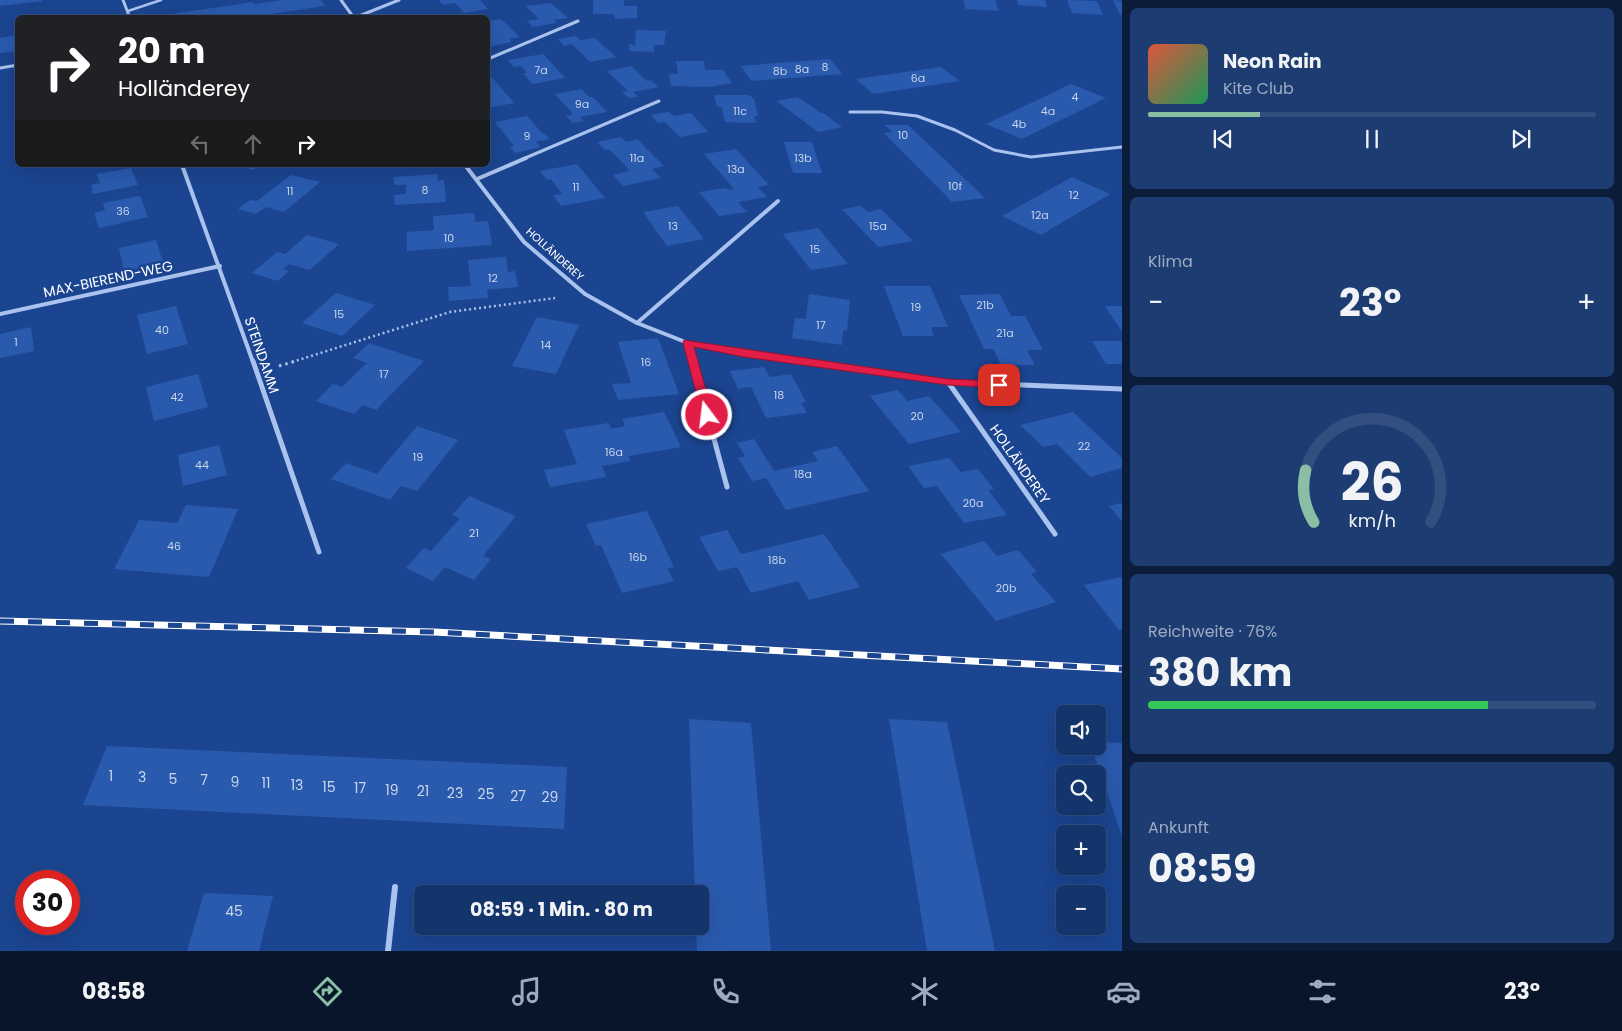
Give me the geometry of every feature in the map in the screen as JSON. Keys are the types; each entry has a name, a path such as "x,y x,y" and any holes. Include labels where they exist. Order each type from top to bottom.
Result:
{"street":[{"path":"123,0 129,15"},
{"path":"341,0 352,15"},
{"path":"362,15 399,0"},
{"path":"490,58 578,21"},
{"path":"0,68 15,66"},
{"path":"477,179 659,100"},
{"path":"850,112 882,112 917,116 955,130 994,150 1031,157 1096,152 1122,147"},
{"name":"STEINDAMM","path":"183,167 220,266 319,552"},
{"name":"HOLLÄNDEREY","path":"467,167 524,242 585,294 637,323 688,343 744,354 948,382 1122,388"},
{"path":"637,323 778,201"},
{"name":"MAX-BIEREND-WEG","path":"0,314 220,266"},
{"path":"688,343 726,487"},
{"name":"HOLLÄNDEREY","path":"948,382 1055,534"},
{"path":"388,951 395,887"}],"lane":[{"path":"128,11 161,0"}],"path":[{"path":"256,373 450,312 585,294"}],"building":[{"path":"0,0 42,0 42,1 0,6"},
{"path":"283,0 321,0 325,6 264,15 165,15 253,2 254,4"},
{"path":"439,0 480,0 488,9 464,13 455,3 443,5"},
{"path":"593,0 624,0 624,6 637,6 637,18 615,19 614,14 593,14"},
{"path":"963,0 995,0 999,11 966,9"},
{"path":"1017,0 1045,0 1047,7 1018,5"},
{"path":"1067,0 1097,1 1103,15 1072,13"},
{"path":"1113,0 1122,1 1122,15 1120,15"},
{"path":"551,3 568,18 554,20 557,23 533,27 527,21 539,19 526,6"},
{"path":"501,19 520,37 509,39 512,42 490,47 490,40 492,40 490,38 490,21"},
{"path":"636,30 666,31 664,45 654,45 654,52 629,51 629,44 635,45"},
{"path":"15,36 15,51 0,53 0,38"},
{"path":"576,36 580,40 595,38 616,57 590,62 572,44 564,46 558,39"},
{"path":"543,54 565,78 532,84 523,73 527,73 521,66 514,67 508,60"},
{"path":"830,59 842,74 751,81 741,66"},
{"path":"676,61 704,61 705,70 723,70 732,83 709,87 671,86 669,74 678,74"},
{"path":"631,66 647,81 651,80 659,87 633,92 638,97 629,98 622,92 628,91 607,71"},
{"path":"941,67 960,81 873,94 856,79"},
{"path":"490,75 514,103 490,108"},
{"path":"1071,84 1106,98 1022,139 986,124"},
{"path":"582,89 589,97 593,97 607,112 580,117 584,121 573,123 566,116 573,114 555,94"},
{"path":"714,95 749,95 754,99 758,116 754,116 756,123 725,122 722,107 717,107"},
{"path":"798,97 842,127 818,132 777,101"},
{"path":"669,112 674,116 691,113 708,132 680,137 665,122 658,123 651,115"},
{"path":"527,116 550,139 536,142 541,147 515,153 510,147 514,146 495,122"},
{"path":"884,125 908,125 985,198 952,202 884,133 893,132"},
{"path":"621,137 626,142 637,139 664,166 652,169 661,178 623,186 613,175 630,171 610,150 605,150 597,142"},
{"path":"784,142 812,142 822,173 793,173"},
{"path":"736,149 769,185 758,187 767,197 738,202 747,212 719,216 699,192 726,188 728,190 734,189 704,154"},
{"path":"577,164 605,198 561,206 553,195 562,194 551,179 547,180 540,171"},
{"path":"243,167 257,167 253,170"},
{"path":"131,168 138,185 93,194 91,185 100,183 97,174"},
{"path":"437,174 438,181 444,180 446,202 395,205 394,195 406,194 406,185 394,185 394,177"},
{"path":"291,175 320,182 284,212 266,207 256,214 238,209 250,200 257,201"},
{"path":"1072,177 1110,194 1041,235 1002,216"},
{"path":"140,196 148,217 99,228 94,213 105,210 103,203"},
{"path":"678,206 704,239 667,246 643,212"},
{"path":"861,206 868,212 881,209 913,241 878,247 842,209"},
{"path":"474,213 475,222 488,221 492,245 407,251 407,232 434,230 433,216"},
{"path":"818,228 848,264 811,270 783,234"},
{"path":"307,235 339,244 310,270 289,264 283,269 289,271 278,281 252,273 277,252 285,254"},
{"path":"156,240 163,262 124,271 119,248"},
{"path":"506,257 508,272 515,271 518,287 487,290 488,298 449,301 448,287 471,286 468,260"},
{"path":"884,286 930,286 948,327 931,327 934,336 903,336"},
{"path":"336,293 375,305 342,336 302,323"},
{"path":"809,294 850,300 847,331 843,330 842,345 792,338 795,318 806,319"},
{"path":"1000,294 1011,316 1025,316 1043,350 1027,350 1035,365 1001,365 993,349 984,349 959,295"},
{"path":"176,306 188,344 147,354 137,315"},
{"path":"1105,306 1122,306 1122,332"},
{"path":"537,317 579,325 556,374 512,366"},
{"path":"31,327 34,351 0,358 0,334"},
{"path":"658,338 679,394 618,400 612,384 631,383 618,342"},
{"path":"1092,341 1122,341 1122,364 1106,364"},
{"path":"369,343 424,361 376,410 363,405 354,414 316,401 333,384 342,387 367,363 353,358"},
{"path":"764,367 770,377 791,374 806,402 801,403 807,413 766,418 751,387 738,389 730,371"},
{"path":"198,374 208,407 154,421 146,387"},
{"path":"898,390 907,401 929,396 961,432 909,444 870,396"},
{"path":"664,412 681,447 628,456 631,461 602,466 606,477 550,487 544,470 577,464 564,430 609,423 611,429 625,426 622,419"},
{"path":"1073,412 1122,458 1122,468 1090,477 1057,444 1043,447 1020,425"},
{"path":"417,426 458,440 417,491 401,486 390,500 331,479 346,463 377,474"},
{"path":"754,439 774,471 818,461 812,452 837,446 869,491 786,510 766,478 752,481 738,458 745,456 737,443"},
{"path":"219,445 227,475 183,486 178,455"},
{"path":"949,458 961,472 978,469 994,489 988,490 1007,515 964,523 937,486 924,488 908,466"},
{"path":"469,496 516,516 483,556 491,559 474,580 445,567 433,581 406,568 424,548 431,551 460,518 452,515"},
{"path":"1122,503 1122,521 1109,506"},
{"path":"186,505 238,509 209,577 114,569 139,520 177,523"},
{"path":"647,511 674,567 667,569 674,581 622,593 601,545 596,546 586,524"},
{"path":"727,530 741,554 824,534 860,587 809,600 798,581 751,593 737,567 718,571 699,537"},
{"path":"984,541 997,556 1018,550 1037,572 1031,574 1056,602 996,621 941,554"},
{"path":"1122,577 1122,629 1119,630 1084,585"},
{"path":"689,719 751,723 771,951 697,951 696,935 709,935 709,885 695,885"},
{"path":"889,719 947,722 995,951 927,951"},
{"path":"1106,742 1122,743 1122,836 1106,790 1106,765 1098,765 1094,755 1106,755"},
{"path":"107,746 567,767 564,829 83,805"},
{"path":"204,893 273,896 259,951 187,951"}],"railway":[{"path":"0,621 434,632 1122,669"}],"route":[{"path":"707,415 688,343 744,354 948,382 999,385"}]}
